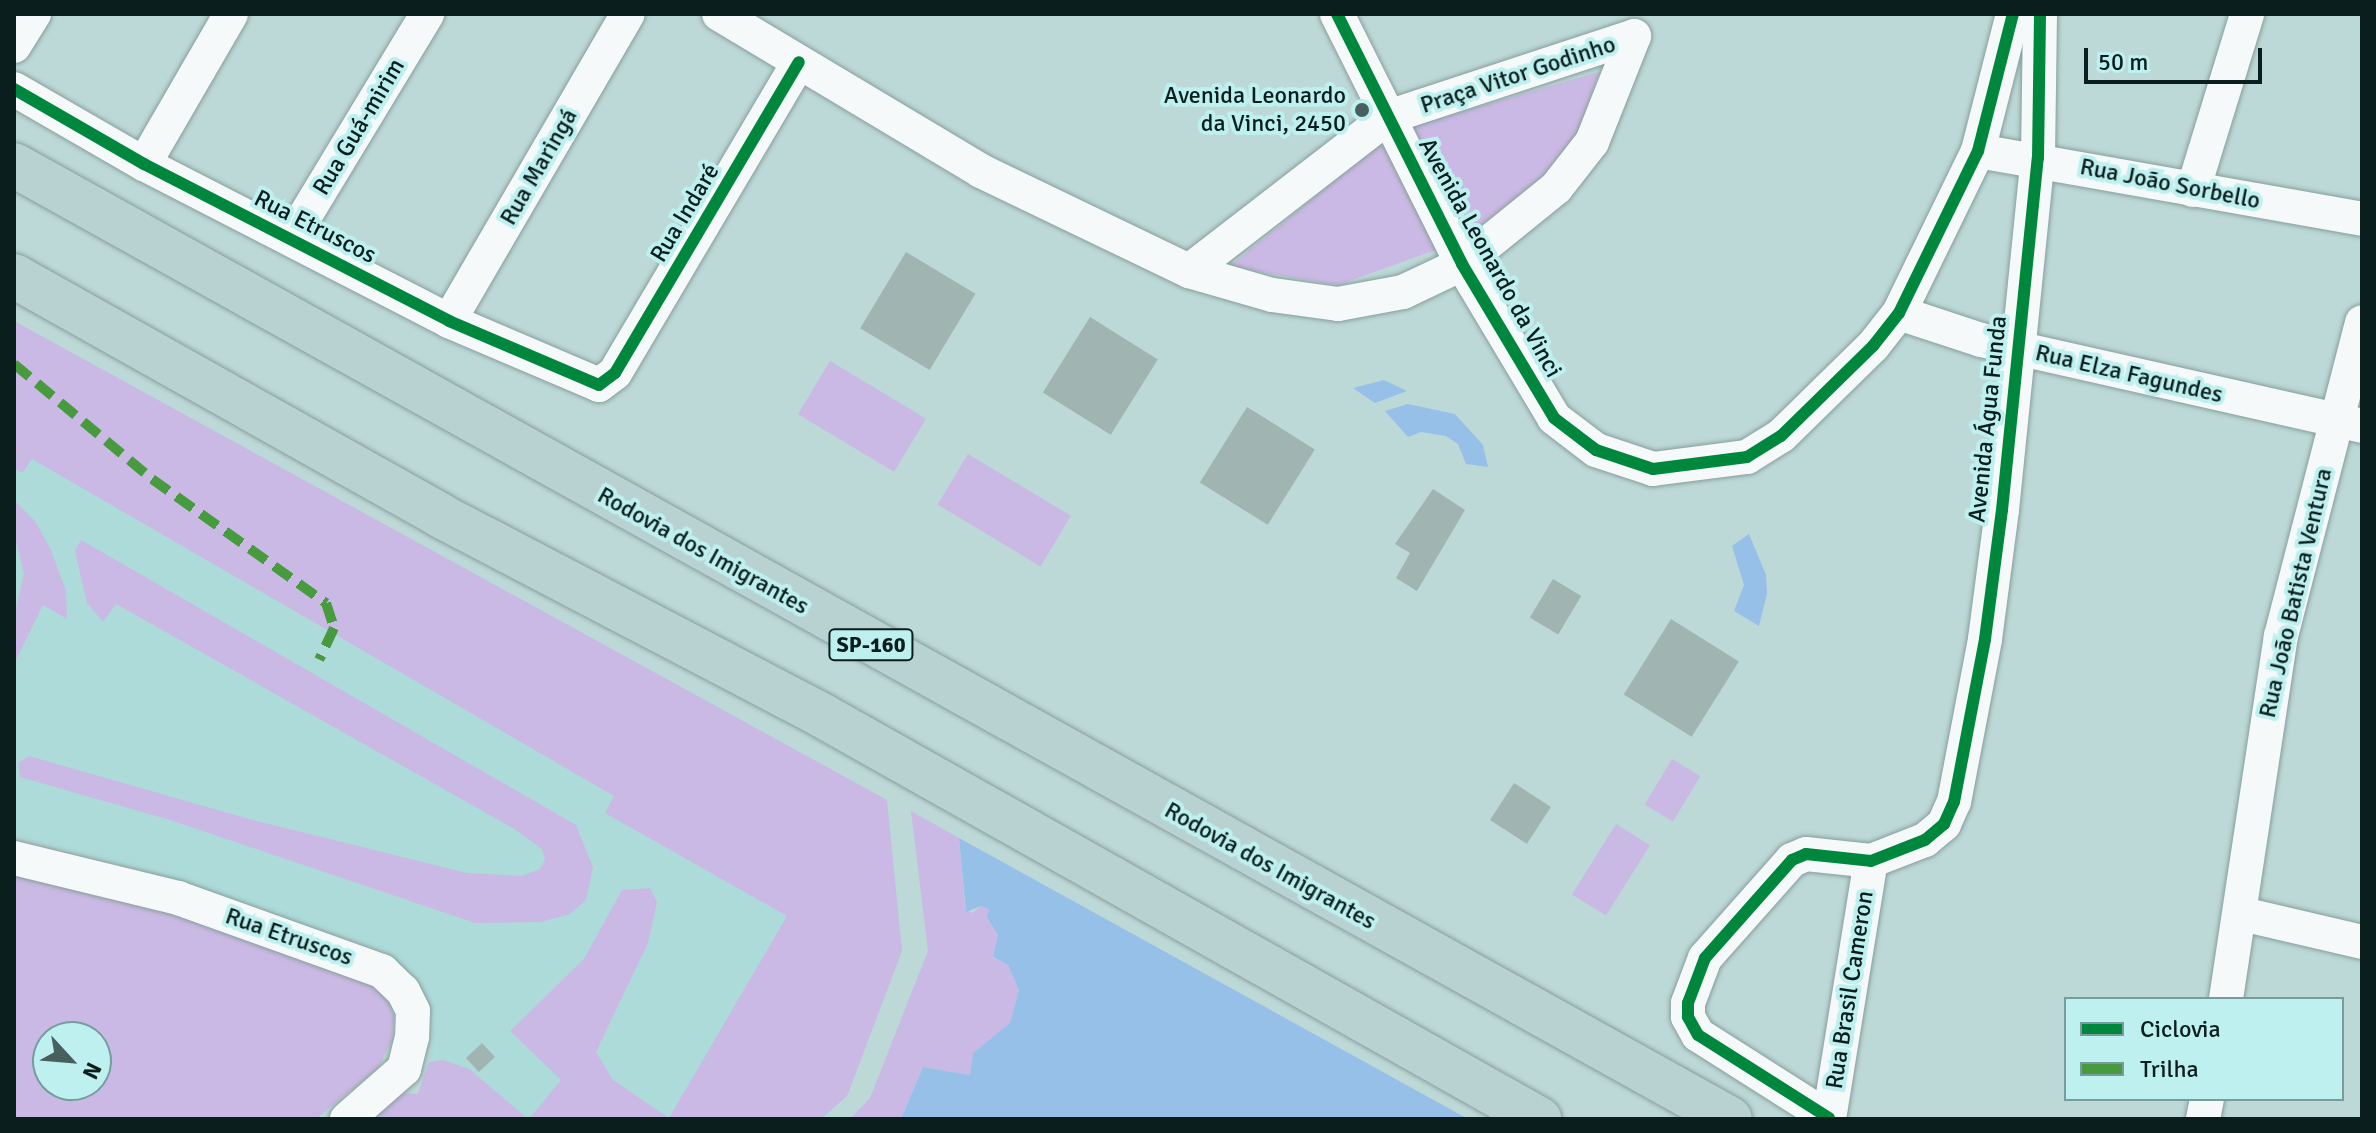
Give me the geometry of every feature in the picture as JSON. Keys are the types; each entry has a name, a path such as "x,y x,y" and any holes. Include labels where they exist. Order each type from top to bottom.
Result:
{"highway":[{"name":"Rodovia dos Imigrantes","path":"14,165 1730,1119"},
{"path":"14,276 441,516 823,716 1539,1119"}],"street":[{"path":"14,46 34,14"},
{"path":"144,164 231,14"},
{"name":"Rua Guá-mirim","path":"291,239 427,14"},
{"name":"Rua Maringá","path":"449,321 628,14"},
{"path":"719,14 981,171 1189,271"},
{"name":"Avenida Leonardo da Vinci","path":"1337,14 1462,264 1554,418 1596,450 1653,469 1707,466 1747,457 1781,436 1833,389 1899,313 1978,151 2013,14"},
{"name":"Avenida Água Funda","path":"1871,861 1925,840 1944,824 1954,802 1985,639 2038,158 2040,14"},
{"path":"2193,190 2247,14"},
{"name":"Praça Vitor Godinho","path":"1189,271 1388,117 1635,25"},
{"name":"Praça Vitor Godinho","path":"1189,271 1272,295 1338,304 1403,292 1462,264 1556,188 1592,142 1635,25"},
{"name":"Rua Indaré","path":"605,384 799,62"},
{"name":"Rua Etruscos","path":"14,89 144,164 449,321 587,382 605,384"},
{"name":"Rua João Sorbello","path":"1978,151 2038,158 2193,190 2362,219"},
{"name":"Rua Elza Fagundes","path":"1899,313 2017,349 2350,424"},
{"name":"Rua João Batista Ventura","path":"2226,997 2242,914 2269,694 2350,424 2362,322"},
{"path":"1829,1118 1698,1035 1688,1017 1688,1003 1705,958 1792,860 1806,854 1871,861"},
{"name":"Rua Etruscos","path":"14,858 178,898 382,971 403,991 413,1011 412,1037 404,1069 347,1119"},
{"name":"Rua Brasil Cameron","path":"1829,1118 1871,861"},
{"path":"2242,914 2362,942"}],"shaded area":[{"path":"1599,72 1567,166 1455,243 1338,285 1229,267 1395,131"},
{"path":"14,321 887,800 902,951 847,1096 821,1119 452,1119 419,1094 432,1049 433,1017 410,976 386,952 128,866 14,837"},
{"path":"14,321 887,800 902,951 847,1096 821,1119 529,1119 561,1080 510,1031 584,959 622,890 650,888 657,902 648,943 596,1052 613,1080 669,1118 787,916 605,813 614,796 32,459 22,473 14,468"},
{"path":"830,361 926,419 894,472 798,414"},
{"path":"1384,380 1407,391 1375,403 1353,388"},
{"path":"1408,404 1455,414 1483,445 1488,467 1466,464 1458,444 1446,436 1421,432 1408,437 1385,411"},
{"path":"968,454 1071,516 1040,566 938,505"},
{"path":"14,500 35,521 51,550 66,591 67,619 43,605 14,664 14,617 24,573 14,534"},
{"path":"1749,534 1766,575 1767,594 1759,626 1734,611 1744,585 1732,546"},
{"path":"81,540 576,825 593,867 586,900 570,914 541,922 475,923 170,820 20,777 18,763 29,756 249,819 467,873 522,876 540,869 545,859 542,849 516,830 116,604 103,622 87,603 75,551"},
{"path":"1672,759 1700,776 1673,821 1645,804"},
{"path":"911,811 959,838 965,908 972,913 981,906 989,909 987,919 998,935 993,958 1008,965 1019,990 1010,1023 973,1053 970,1075 923,1067 901,1119 850,1119 870,1098 928,951"},
{"path":"1616,824 1650,845 1606,916 1572,894"},
{"path":"959,838 1468,1119 901,1119 923,1067 970,1075 973,1053 1010,1023 1019,990 1008,965 993,957 998,935 987,918 989,909 981,906 966,912"},
{"path":"14,872 181,916 372,982 387,996 394,1017 393,1039 378,1068 316,1119 14,1119"},
{"path":"443,1060 469,1069 528,1119 360,1119 399,1093 418,1094 429,1062"}],"building":[{"path":"906,252 975,294 930,370 860,328"},
{"path":"1090,317 1158,359 1111,435 1043,392"},
{"path":"1247,407 1315,449 1268,525 1200,482"},
{"path":"1433,489 1465,510 1417,591 1396,578 1410,553 1395,544"},
{"path":"1553,579 1581,596 1558,635 1530,618"},
{"path":"1671,619 1739,661 1692,737 1624,694"},
{"path":"1514,783 1551,807 1527,844 1490,820"},
{"path":"482,1043 495,1057 479,1072 466,1058"}],"marked path":[{"path":"14,364 152,479 326,603 334,628 319,660"}],"cycle path":[{"path":"1337,14 1462,264 1554,418 1596,450 1653,469 1747,457 1781,436 1873,346 1899,313 1978,151 2013,14"},
{"path":"1829,1118 1698,1035 1688,1017 1688,1003 1705,958 1792,860 1806,854 1871,861 1925,840 1944,824 1954,802 1985,639 2002,510 2038,158 2040,14"},
{"path":"14,89 144,164 449,321 599,385 615,373 799,62"}],"place":[{"name":"Avenida Leonardo da Vinci, 2450","path":"1362,110"}]}
